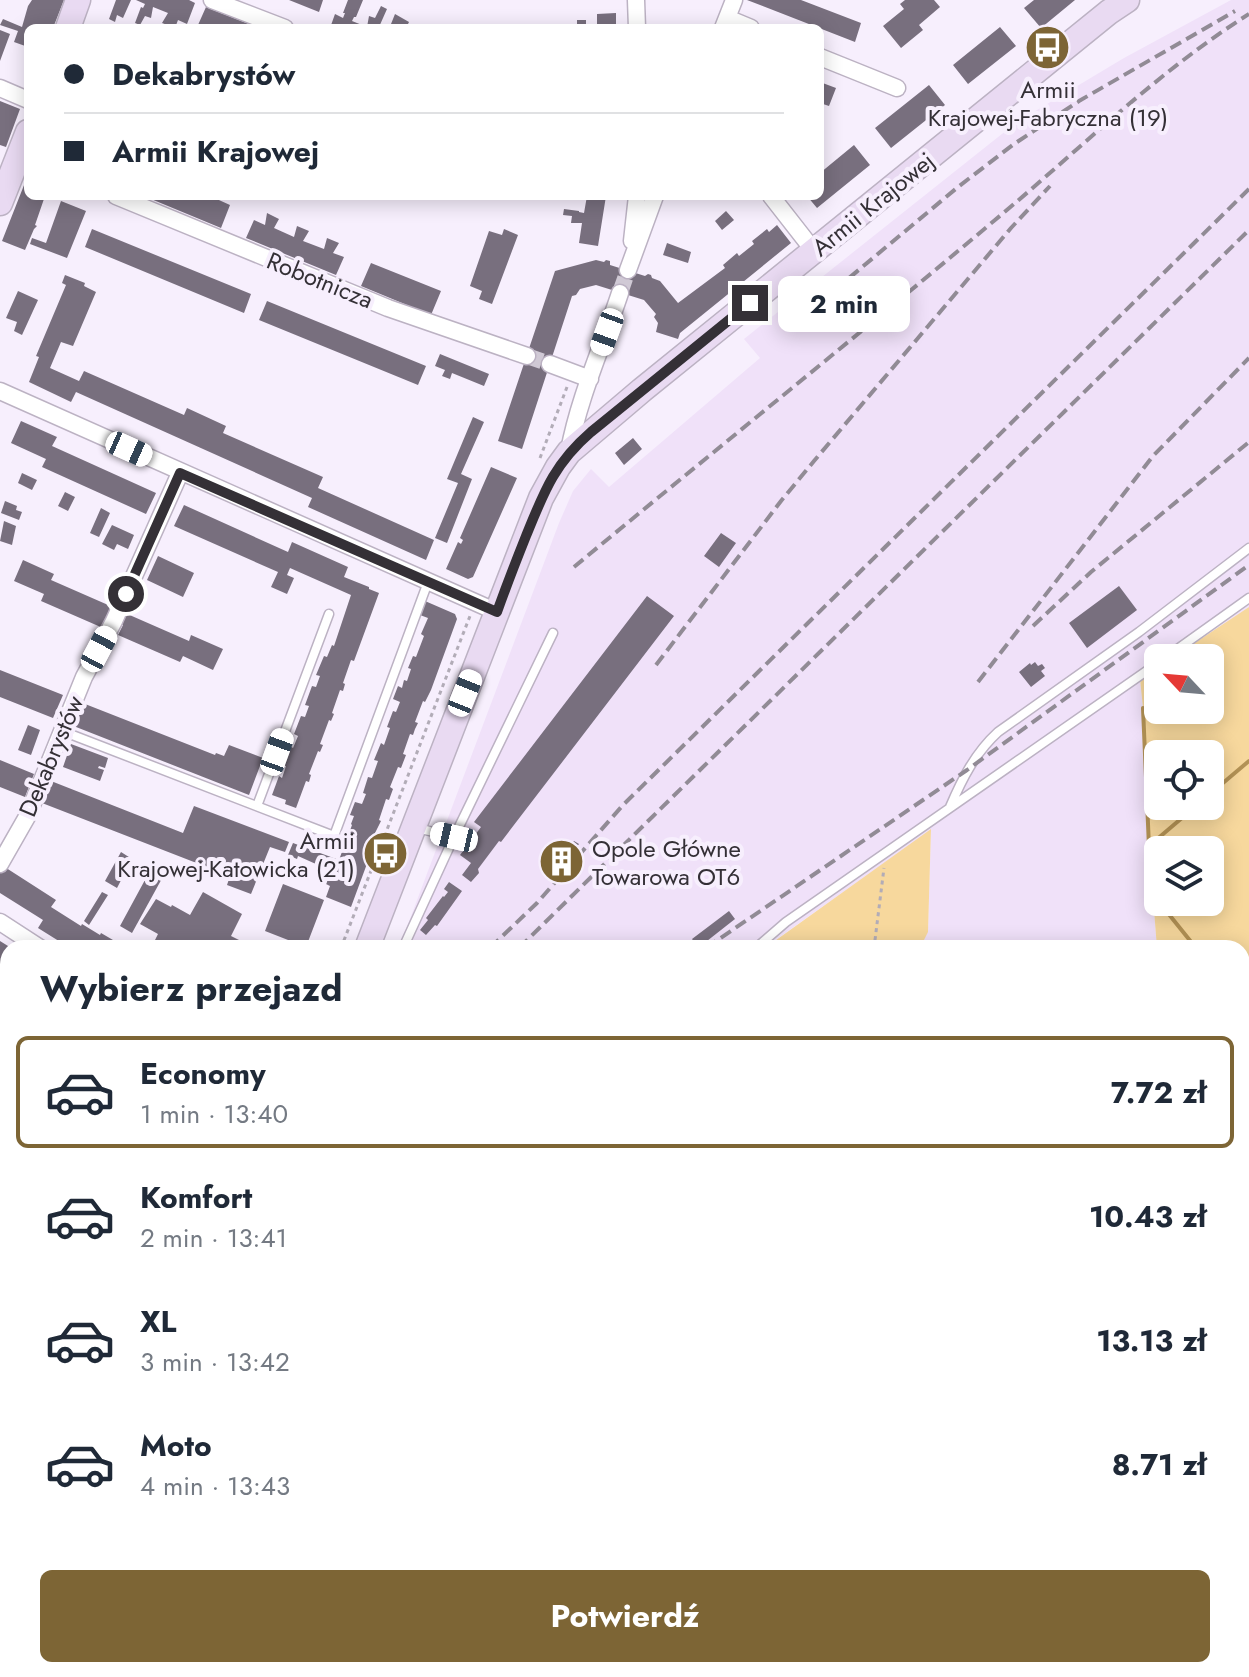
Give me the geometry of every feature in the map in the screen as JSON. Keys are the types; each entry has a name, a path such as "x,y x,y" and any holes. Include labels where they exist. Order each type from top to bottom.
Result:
{"street":[{"path":"69,24 78,0"},
{"path":"212,0 275,24"},
{"path":"636,0 637,24"},
{"path":"725,23 734,0"},
{"name":"Armii Krajowej","path":"370,940 541,498 569,452 1119,4"},
{"path":"824,59 897,88"},
{"path":"0,88 24,98"},
{"path":"0,203 24,142"},
{"name":"Robotnicza","path":"126,200 388,308 527,356"},
{"path":"637,200 629,266 654,200"},
{"path":"774,200 814,251"},
{"path":"569,452 620,293"},
{"path":"550,364 590,379"},
{"path":"0,391 497,612"},
{"name":"Dekabrystów","path":"0,864 28,815 84,677 114,621 180,473"},
{"path":"0,922 28,940"}],"lane":[{"path":"949,808 982,746 998,732 1139,632 1249,548"},
{"path":"62,731 334,836 428,582"},
{"path":"1185,644 1249,598"},
{"path":"257,806 329,614"},
{"path":"407,940 553,633"},
{"path":"765,940 885,852 1144,673"},
{"path":"413,827 454,837"}],"path":[{"path":"344,940 472,611"},
{"path":"875,940 885,852"}],"shaded area":[{"path":"1231,0 1249,0 1249,607 1193,644 1144,644 1144,677 1140,680 1144,740 1144,820 1148,820 1149,836 1144,836 1144,916 1154,916 1156,940 924,940 928,931 931,830 775,940 402,940 573,491 591,469 609,487 760,358 744,339 1017,122 1124,58"},
{"path":"1249,607 1249,940 1156,940 1154,916 1224,916 1224,836 1149,836 1148,820 1224,820 1224,740 1144,740 1140,679 1144,676 1144,724 1224,724 1224,644 1193,644"},
{"path":"931,829 928,932 924,940 776,940"}],"building":[{"path":"32,0 64,0 55,24 24,24 24,46 14,42 18,31 0,25 3,19 22,27"},
{"path":"116,0 131,0 123,18 117,15 115,22 109,19"},
{"path":"136,0 189,0 195,3 187,24 178,20 176,24 162,23 168,13 153,7 151,18 145,16 141,24 135,23 145,4"},
{"path":"289,0 323,0 319,12"},
{"path":"348,0 363,0 352,21 360,24 331,24 335,14 343,18"},
{"path":"747,0 801,0 861,23 855,42 824,30 824,24 809,24"},
{"path":"905,0 934,0 940,7 919,25 923,30 901,48 883,26 904,9 900,4"},
{"path":"1034,0 1075,0 1041,28 1024,8"},
{"path":"381,6 387,9 380,24 368,24 369,16 375,18"},
{"path":"206,7 249,24 198,24"},
{"path":"616,13 616,24 597,24 597,14"},
{"path":"395,14 409,22 408,24 391,24"},
{"path":"1000,27 1016,46 968,84 953,65"},
{"path":"0,30 10,34 0,61"},
{"path":"824,84 836,88 829,106 824,104"},
{"path":"929,85 945,105 891,148 875,128"},
{"path":"0,101 20,109 6,147 0,145"},
{"path":"854,145 870,165 817,208 810,200 824,200 824,170"},
{"path":"24,185 24,200 44,200 37,226 25,250 2,241"},
{"path":"153,200 219,200 230,205 221,228"},
{"path":"586,200 605,200 598,246 579,243 582,223 571,223 572,216 563,215 564,209 584,213"},
{"path":"61,201 86,211 67,258 30,244 32,238 46,243"},
{"path":"726,211 734,220 722,230 715,221"},
{"path":"267,213 279,219 274,228 294,237 297,226 309,231 303,241 324,249 327,238 339,243 333,253 344,257 336,275 246,238 254,220 265,225"},
{"path":"777,225 791,243 680,333 678,339 656,332 656,314 644,300 596,285 580,289 572,296 522,449 498,441 555,271 596,260 610,261 610,265 651,275 678,303 725,268 723,265 737,253 739,256 754,244 752,241 767,229 769,232"},
{"path":"92,229 251,294 244,313 85,247"},
{"path":"504,229 518,235 492,304 479,299 482,291 470,286 489,231 502,235"},
{"path":"667,243 691,252 688,263 663,255"},
{"path":"371,263 441,291 431,315 361,286"},
{"path":"65,275 85,283 84,286 96,292 73,346 61,342 50,368 79,381 84,371 184,415 187,408 226,426 223,433 323,477 318,488 434,540 426,560 308,507 312,498 76,392 71,402 29,382 39,357 36,356 66,285 62,283"},
{"path":"18,291 38,300 22,335 14,331 17,322 6,318"},
{"path":"267,301 426,366 418,385 259,320"},
{"path":"440,354 489,374 484,386 452,373 450,379 442,376 445,370 435,366"},
{"path":"473,417 484,422 461,474 472,479 447,543 435,538 458,483 447,479"},
{"path":"21,421 57,437 52,446 156,493 146,514 42,467 46,459 11,443"},
{"path":"633,438 642,449 624,465 615,453"},
{"path":"491,467 517,478 473,577 468,579 446,569 458,542 461,544 463,540 460,538"},
{"path":"22,473 37,480 32,490 18,483"},
{"path":"65,492 75,497 68,511 58,506"},
{"path":"5,501 22,512 19,520 1,513"},
{"path":"184,505 288,552 292,542 348,567 344,577 379,593 354,661 351,660 343,691 340,690 334,714 320,744 323,745 309,774 309,782 306,781 296,808 272,795 279,776 282,778 290,746 293,748 298,736 294,734 301,716 305,717 309,706 305,705 312,686 316,687 320,676 316,675 324,656 327,657 334,646 351,595 290,568 287,575 294,578 287,594 271,587 278,572 174,526"},
{"path":"101,508 110,513 99,537 90,533"},
{"path":"4,521 16,526 12,545 0,541"},
{"path":"112,525 134,535 128,549 117,544 114,550 102,544"},
{"path":"721,533 736,543 719,567 704,556"},
{"path":"158,556 194,573 183,597 147,580"},
{"path":"23,560 54,574 51,580 115,608 103,628 41,601 44,594 14,581"},
{"path":"1119,586 1137,610 1087,648 1069,623"},
{"path":"647,596 674,616 499,841 471,882 462,875 471,863 460,855 469,843 466,842 469,837 472,839 481,827 474,822"},
{"path":"425,601 455,614 457,619 431,690 415,722 418,723 413,735 410,734 401,768 398,767 390,787 393,789 389,800 386,799 375,833 378,834 351,907 326,897 330,886 326,884 330,875 333,876 335,867 327,869 298,856 297,859 288,855 293,843 339,860 343,838 347,839 352,825 354,816 350,815 355,802 362,804 368,777 372,778 378,761 374,760 381,743 384,745 390,728 387,727 400,702 393,699 398,686 402,688 404,680 407,681 411,669 408,668 424,636 421,634 428,618 420,615"},
{"path":"125,613 189,641 191,635 223,649 213,670 183,656 180,662 118,635"},
{"path":"1035,662 1045,668 1041,671 1045,676 1031,687 1019,672"},
{"path":"0,670 63,695 53,718 0,697"},
{"path":"80,702 215,755 224,756 229,745 263,758 249,795 71,725"},
{"path":"28,725 40,730 31,755 18,750"},
{"path":"71,744 108,758 105,768 98,768 104,770 100,781 63,767"},
{"path":"0,760 34,774 25,797 0,787"},
{"path":"51,781 183,833 194,806 289,842 285,852 270,847 251,894 227,885 230,876 42,803"},
{"name":"Opole Główne Towarowa OT6","path":"574,841 579,844 554,876 547,871"},
{"path":"121,852 132,859 117,888 105,881"},
{"path":"0,864 56,900 51,907 81,926 113,940 57,940 38,928 43,920 0,893"},
{"path":"152,867 165,873 132,933 120,926"},
{"path":"449,882 462,891 437,926 426,935 420,930 448,892 444,889"},
{"path":"283,884 324,900 309,940 288,940 265,931"},
{"path":"102,892 108,895 89,925 84,921"},
{"path":"203,892 242,914 231,936 239,940 155,940 158,934 140,924 156,899 190,915"},
{"path":"729,911 735,919 708,940 692,939"}],"waterway":[{"path":"1143,708 1149,836"},
{"path":"1224,782 1249,761"},
{"path":"1161,836 1180,820"},
{"path":"1170,916 1190,940"}],"tunnel":[{"path":"620,293 628,270"},
{"path":"527,356 550,364"}],"railway":[{"path":"794,324 1014,144 1079,101 1235,11"},
{"path":"574,567 943,264 1150,86 1249,14"},
{"path":"656,665 781,501 1050,186"},
{"path":"498,940 537,903 623,805 1249,189"},
{"path":"527,940 1249,230"},
{"path":"978,682 1153,456 1249,358"},
{"path":"1033,626 1091,572 1249,442"},
{"path":"718,940 967,770 1249,565"}],"place":[{"name":"Armii Krajowej-Fabryczna (19)","path":"1048,47"},
{"name":"Armii Krajowej-Katowicka (21)","path":"386,854"},
{"name":"Opole Główne Towarowa OT6","path":"561,862"}],"route":[{"path":"126,594 180,473 497,612 541,498 569,452 750,303"}]}
